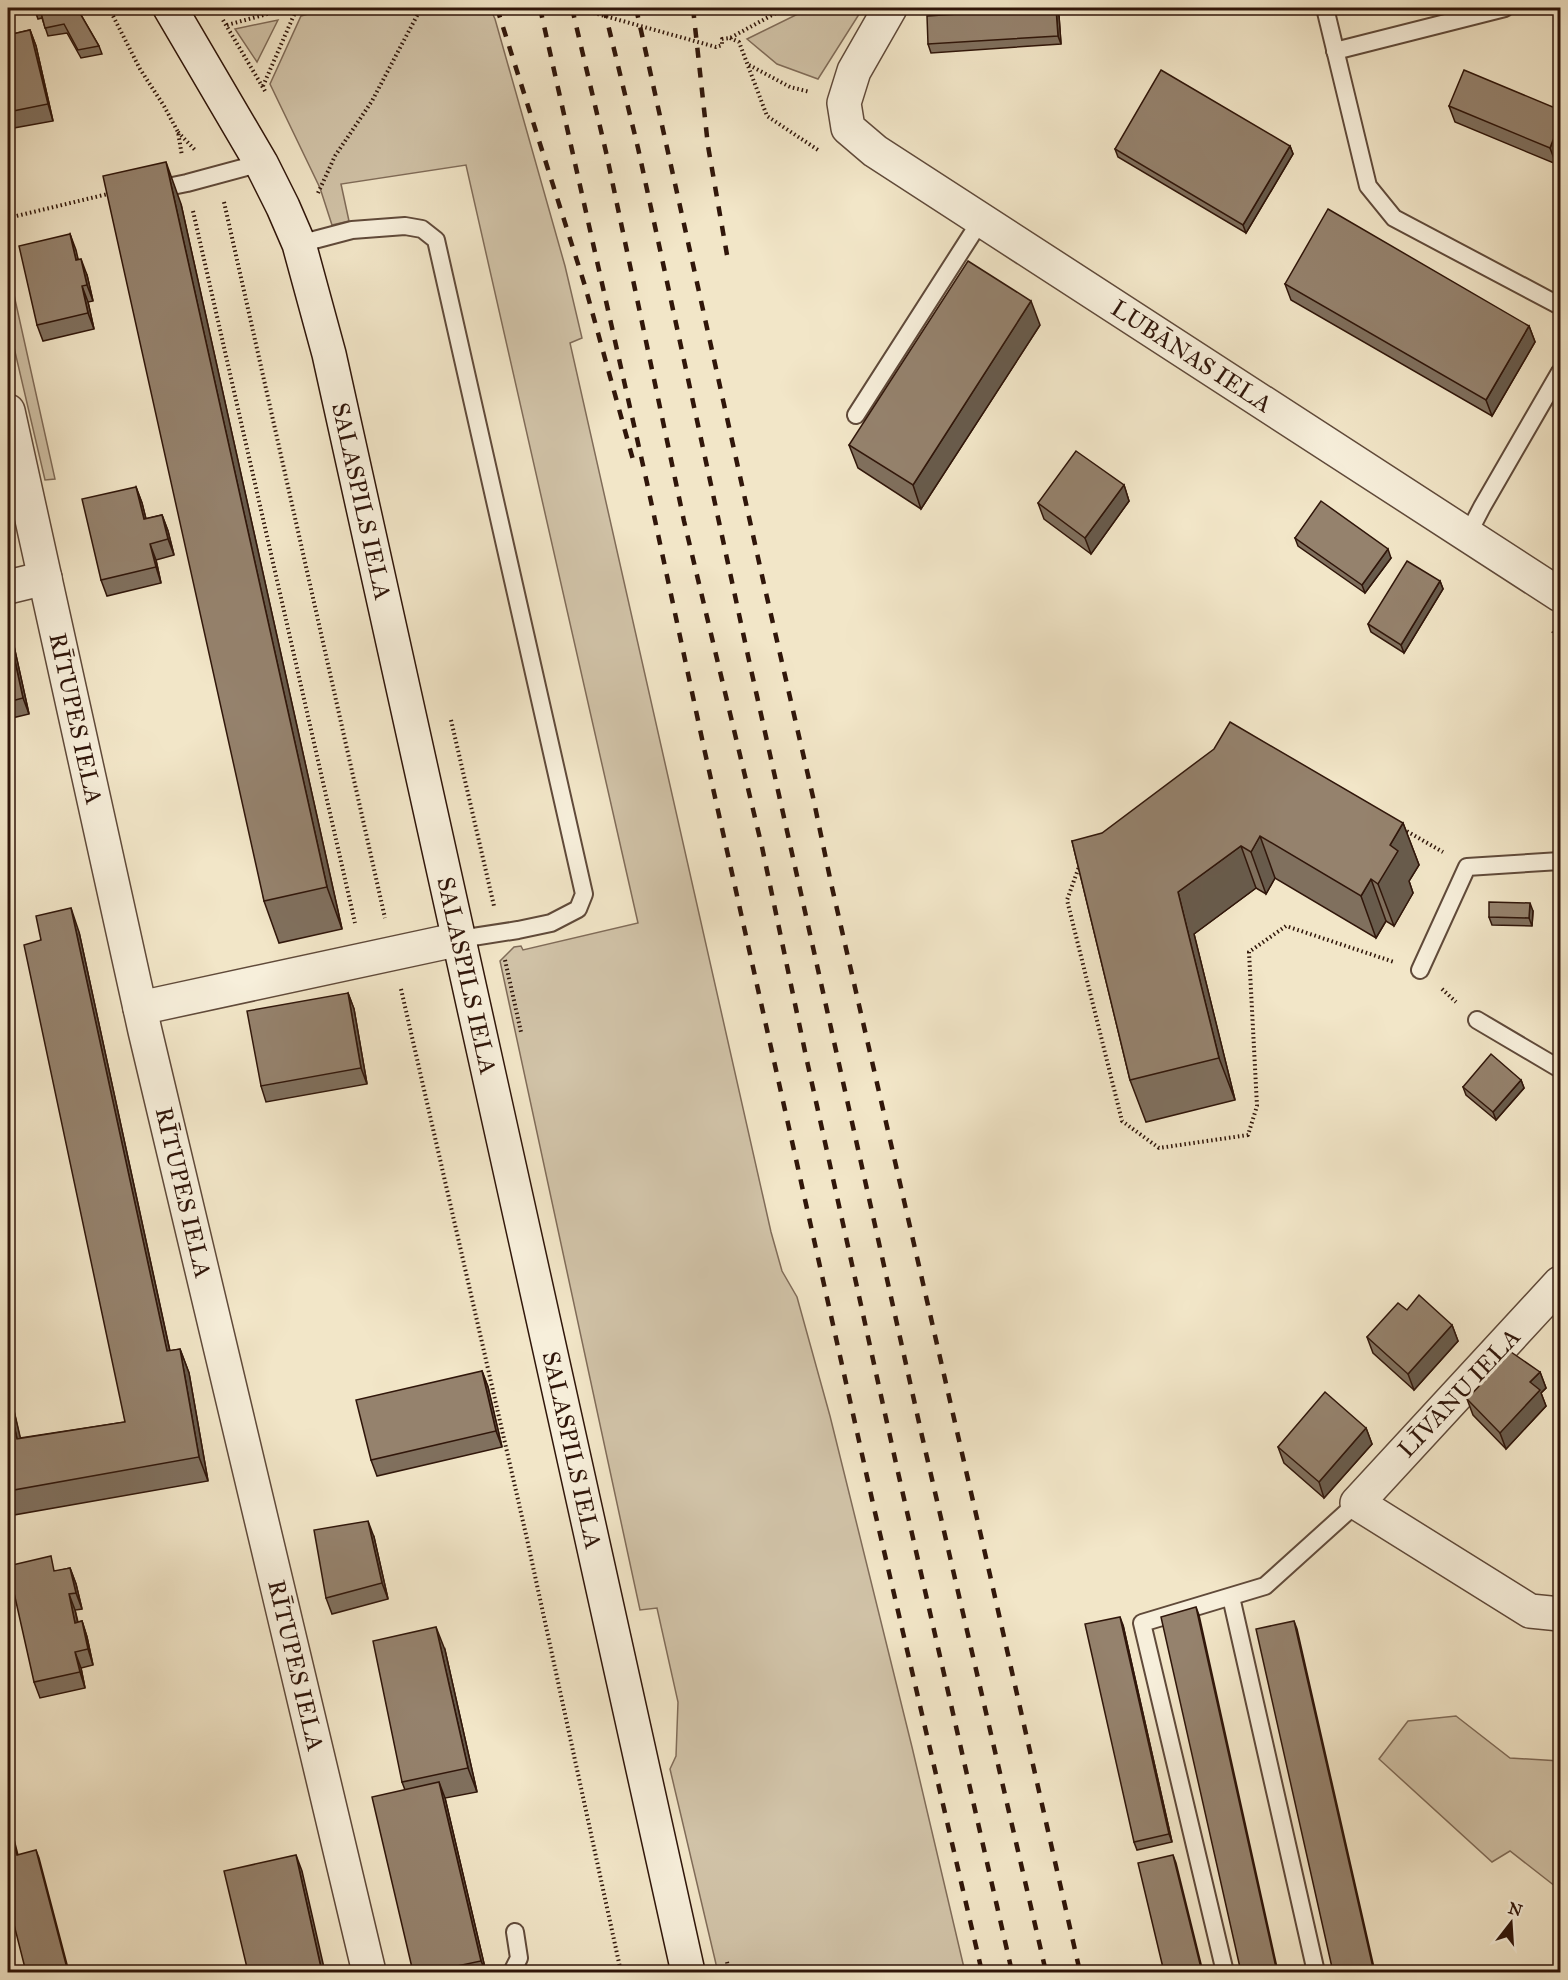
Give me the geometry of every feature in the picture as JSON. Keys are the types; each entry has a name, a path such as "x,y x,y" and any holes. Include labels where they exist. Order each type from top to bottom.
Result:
{"street":[{"name":"SALASPILS IELA","path":"170,8 261,164 299,244 329,354 688,1972"},
{"path":"844,103 854,71 890,8"},
{"name":"LUBĀNAS IELA","path":"844,103 848,128 868,146 1560,595"},
{"name":"RĪTUPES IELA","path":"8,411 11,447 45,578 140,1008 369,1972"},
{"path":"8,587 45,578"},
{"path":"140,1008 460,939"},
{"name":"LĪVĀNU IELA","path":"1357,1503 1560,1283"},
{"path":"1357,1503 1545,1613"}],"lane":[{"path":"1326,8 1368,186 1394,218 1560,306"},
{"path":"1335,51 1505,8"},
{"path":"149,191 261,164"},
{"path":"856,415 981,220"},
{"path":"299,244 352,230 405,226 422,228 436,240 584,894 578,909 551,923 460,939"},
{"path":"1468,534 1560,372"},
{"path":"1420,970 1467,867 1560,861"},
{"path":"1477,1020 1560,1069"},
{"path":"1225,1972 1142,1623 1265,1587 1357,1503"},
{"path":"1231,1597 1316,1972"},
{"path":"512,1972 519,1958 515,1932"}],"path":[{"path":"109,8 140,69 178,132 217,175 378,956"},
{"path":"227,25 289,8"},
{"path":"263,86 297,8"},
{"path":"316,197 335,156 372,101 421,8"},
{"path":"576,8 716,47 722,45 722,39 739,42 748,64 790,87 844,103"},
{"path":"730,39 785,8"},
{"path":"178,132 187,183 378,956 527,1539 621,1972"},
{"path":"8,218 134,187 149,191"},
{"path":"1552,630 1560,643"},
{"path":"1395,825 1467,867"},
{"path":"1080,862 1067,900 1122,1121 1159,1148 1248,1135 1257,1106 1249,952 1286,926 1420,970 1477,1020"}],"shaded area":[{"path":"330,8 490,8 495,19 565,266 582,338 570,343 771,1232 782,1271 797,1297 830,1416 965,1972 719,1972 716,1964 670,1769 676,1756 678,1702 657,1608 640,1610 500,961 514,947 521,946 523,950 638,923 466,165 341,184 349,221 332,225 320,188 270,84 301,16"},
{"path":"810,8 863,8 818,79 777,64 747,39"},
{"path":"278,20 257,62 235,29"},
{"path":"8,268 55,479 45,480 8,322"},
{"path":"1456,1716 1510,1758 1560,1761 1560,1890 1510,1851 1492,1862 1379,1759 1408,1721"}],"building":[{"path":"34,8 77,8 99,46 78,50 64,24 45,28 40,9 35,11"},
{"path":"1056,8 1058,36 928,44 927,16"},
{"path":"30,30 48,104 8,112 8,35"},
{"path":"1161,70 1290,146 1243,225 1115,149"},
{"path":"1464,70 1560,110 1560,122 1550,148 1449,106"},
{"path":"166,162 327,887 264,901 103,176"},
{"path":"1328,209 1529,326 1486,400 1285,284"},
{"path":"70,234 76,260 81,259 87,285 82,286 88,313 37,325 19,246"},
{"path":"968,261 1031,301 913,485 849,445"},
{"path":"1076,451 1124,485 1085,538 1038,503"},
{"path":"136,487 144,519 162,515 168,539 150,544 156,567 101,580 82,499"},
{"path":"1321,501 1388,549 1362,585 1295,538"},
{"path":"1407,561 1440,581 1401,645 1368,624"},
{"path":"8,629 23,698 8,702"},
{"path":"1230,722 1403,823 1390,845 1398,851 1378,884 1371,879 1361,896 1260,836 1251,852 1241,846 1178,892 1219,1058 1130,1080 1072,841 1102,833 1214,749"},
{"path":"1489,902 1530,903 1529,918 1489,917"},
{"path":"71,908 167,1351 180,1349 199,1457 8,1491 8,1398 17,1439 125,1422 24,945 41,940 36,916"},
{"path":"348,993 361,1068 261,1086 247,1011"},
{"path":"1491,1054 1521,1080 1493,1112 1463,1087"},
{"path":"1419,1295 1452,1325 1408,1374 1367,1337 1398,1303 1407,1310"},
{"path":"1511,1352 1540,1372 1530,1382 1540,1390 1500,1433 1467,1399"},
{"path":"482,1371 496,1431 371,1460 356,1400"},
{"path":"1325,1392 1366,1428 1319,1482 1278,1447"},
{"path":"368,1521 382,1583 326,1598 314,1530"},
{"path":"51,1556 54,1571 70,1568 76,1593 69,1594 75,1623 82,1621 88,1649 75,1652 80,1672 34,1682 8,1566"},
{"path":"1196,1607 1277,1972 1241,1972 1161,1617"},
{"path":"1120,1617 1169,1834 1134,1842 1085,1624"},
{"path":"1294,1621 1374,1972 1333,1972 1256,1629"},
{"path":"436,1627 468,1768 402,1782 373,1641"},
{"path":"439,1782 481,1961 429,1972 413,1972 372,1797"},
{"path":"8,1820 17,1855 36,1850 68,1972 26,1972 8,1901"},
{"path":"296,1855 322,1972 248,1972 224,1871"},
{"path":"1173,1855 1202,1972 1164,1972 1138,1863"},
{"path":"478,1966 479,1972 450,1972"}],"railway":[{"path":"497,8 585,286 635,467"},
{"path":"540,8 874,1508 982,1972"},
{"path":"572,8 606,152 684,521 762,847 897,1468 1012,1972"},
{"path":"604,8 638,148 750,665 922,1436 1046,1972"},
{"path":"636,8 831,883 1080,1972"},
{"path":"693,8 708,146 727,255"}]}
